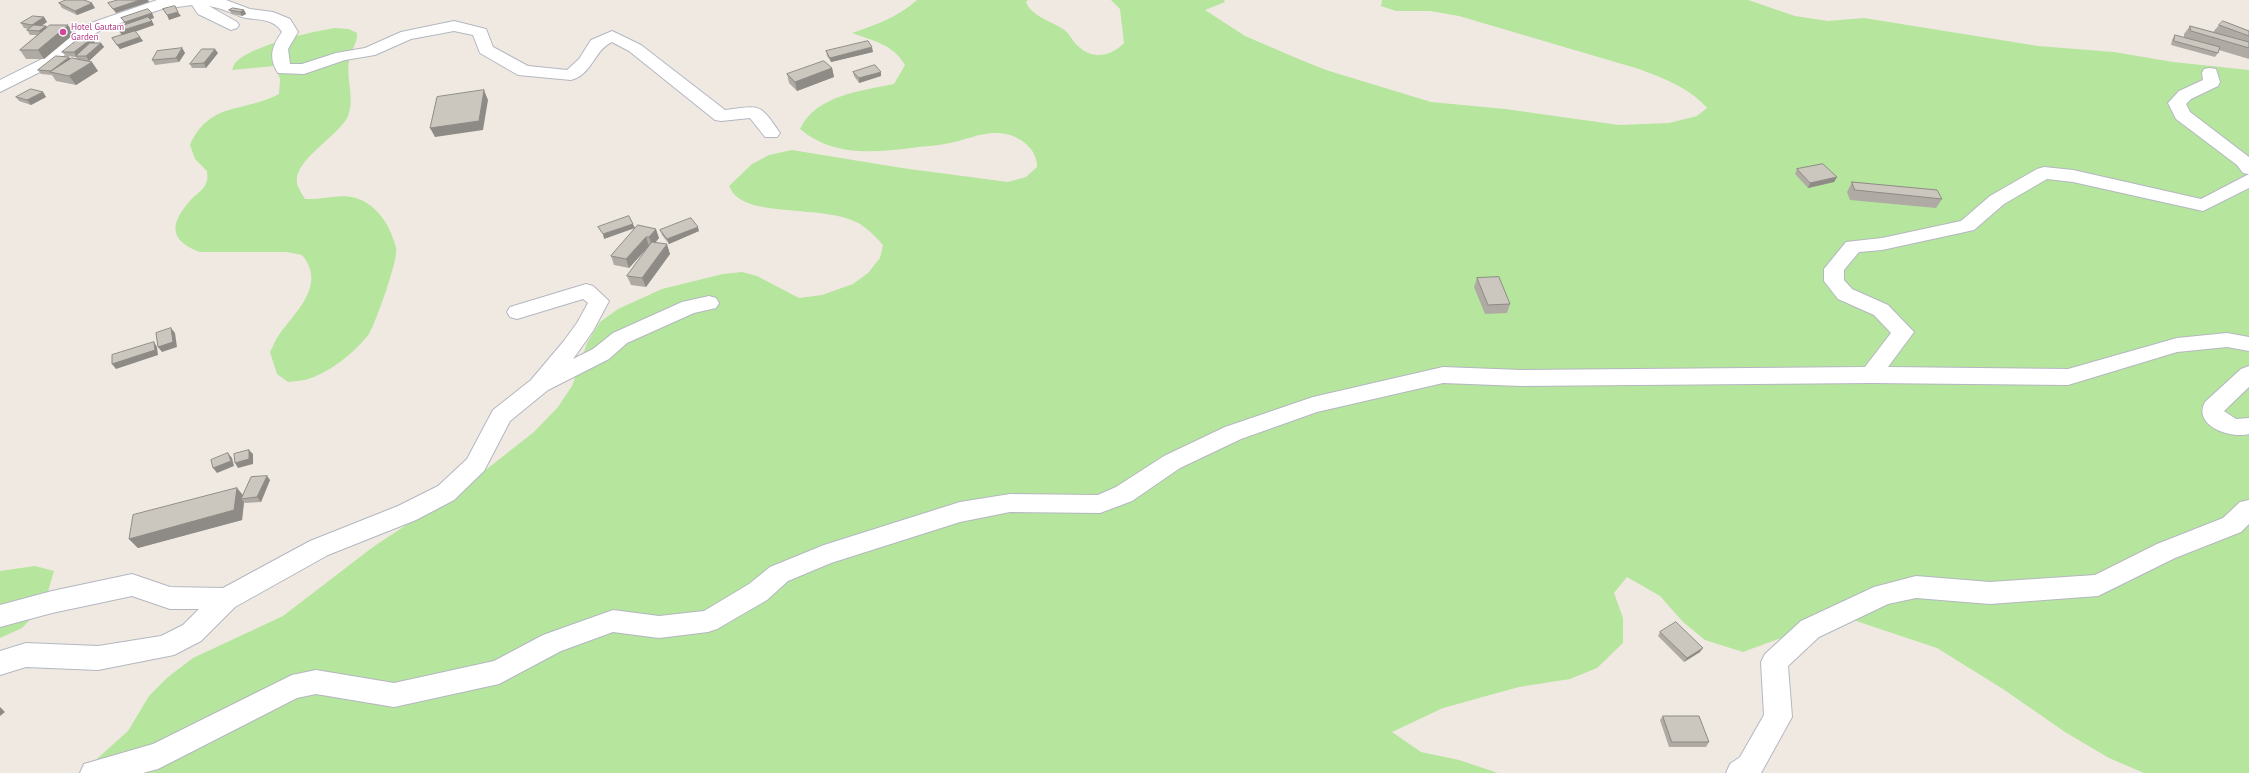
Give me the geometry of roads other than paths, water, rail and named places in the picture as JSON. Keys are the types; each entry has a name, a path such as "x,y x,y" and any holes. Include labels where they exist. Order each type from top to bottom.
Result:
{"street":[{"path":"196,0 204,11 231,25"},
{"path":"0,88 50,61 68,42 97,26 160,4 172,4 196,0 223,4 247,13 267,15 284,22 290,32 279,47 280,62 284,69 304,69 342,56 370,52 407,34 454,26 480,32 486,50 524,71 571,75 586,62 597,43 612,36 635,48 721,116 755,112 771,133"},
{"path":"2210,73 2212,82 2185,95 2177,103 2182,115 2243,162 2249,169"},
{"path":"1871,375 1904,332 1881,310 1845,294 1834,281 1834,269 1853,246 1882,244 1967,226 1997,200 2044,173 2073,176 2202,205 2249,180"},
{"path":"516,312 586,291 599,301 586,326 539,386"},
{"path":"0,663 26,655 98,658 165,647 192,633 226,599 320,548 407,513 446,493 476,465 501,416 539,386 601,354 620,338 689,307 709,304"},
{"path":"94,773 158,756 292,686 316,682 394,695 500,672 552,643 613,621 659,627 708,621 758,592 779,574 824,555 960,512 1010,502 1100,504 1113,500 1172,462 1234,433 1313,405 1393,385 1443,375 1521,378 1702,378 1871,375 2068,377 2177,345 2227,340 2249,344"},
{"path":"2249,374 2213,408 2213,415 2225,424 2239,429 2249,426"},
{"path":"1740,773 1750,766 1778,717 1774,662 1810,629 1883,595 1916,587 1990,593 2098,585 2166,552 2232,525 2249,509"},
{"path":"0,616 52,602 132,585 170,598 226,599"}],"place":[{"name":"Hotel Gautam Garden","path":"63,32"}]}
